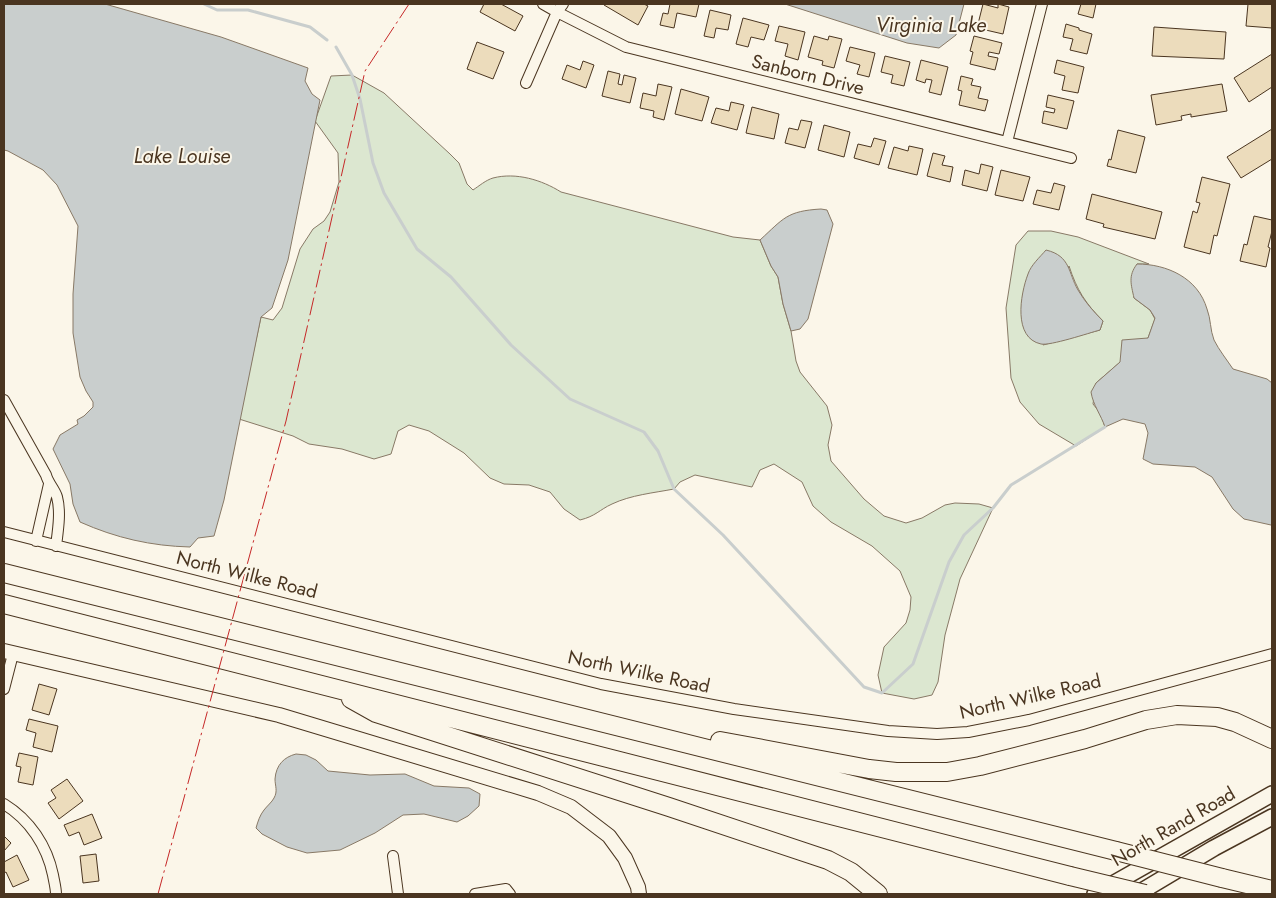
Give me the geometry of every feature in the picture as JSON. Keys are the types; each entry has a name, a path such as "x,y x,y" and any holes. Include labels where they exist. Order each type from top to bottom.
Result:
{"highway":[{"path":"4,573 1272,890"},
{"path":"4,604 1145,894"},
{"path":"331,688 376,713 828,860 851,872 878,894"},
{"path":"526,703 868,769 896,772 947,772 980,766 1085,739 1146,720 1177,715 1217,717 1235,722 1272,739"}],"main road":[{"name":"North Rand Road","path":"1095,894 1272,794"},
{"name":"North Rand Road","path":"1137,894 1214,848 1272,817"}],"street":[{"name":"Sanborn Drive","path":"543,4 560,8 626,48 1072,158"},
{"path":"1007,142 1042,4"},
{"path":"526,83 560,8"},
{"path":"4,400 46,475 49,484 57,495 59,517 56,546"},
{"path":"36,541 49,484"},
{"name":"North Wilke Road","path":"4,532 601,684 734,709 888,731 937,734 968,732 1029,720 1272,654"},
{"path":"4,689 8,652 279,715 538,793 571,807 609,836 625,858 638,887 639,894"},
{"path":"4,804 15,810 38,837 49,859 56,894"},
{"path":"393,856 398,894"},
{"path":"475,894 506,889 510,894"}],"green space":[{"path":"352,75 384,93 450,154 459,163 467,184 473,190 493,178 502,176 529,178 561,192 733,237 760,240 778,277 800,372 827,406 832,425 828,445 831,461 864,499 884,516 906,523 922,518 945,505 955,503 979,504 993,508 960,579 945,635 938,682 932,695 914,699 882,693 878,675 884,647 906,623 910,610 911,597 900,571 872,546 831,522 813,506 802,482 774,464 760,470 752,487 695,475 680,482 674,489 627,498 612,504 590,517 580,520 564,509 550,492 529,485 504,484 490,478 464,453 429,431 409,425 398,431 391,454 374,459 342,449 309,444 293,436 239,419 261,317 273,320 282,308 300,249 313,229 324,221 330,212 339,182 338,153 315,121 331,76"},
{"path":"1028,231 1051,231 1078,237 1149,264 1137,264 1134,298 1150,310 1155,319 1148,338 1096,383 1093,404 1101,414 1105,427 1076,446 1039,424 1020,402 1011,378 1006,308 1016,245","holes":["1069,266 1082,296 1103,321 1100,330 1043,345"]}],"water":[{"name":"Lake Louise","path":"4,4 105,4 221,37 308,68 305,81 312,94 320,100 288,260 272,308 261,317 224,500 214,536 198,538 190,547 161,545 134,540 107,533 80,522 73,504 70,484 53,449 60,435 78,424 77,420 93,407 93,402 80,377 73,333 73,294 78,226 57,185 43,170 4,150"},
{"name":"Virginia Lake","path":"785,4 964,4 956,35 939,48 907,43"},
{"path":"827,210 833,224 808,319 800,329 791,331 778,277 760,240 787,217 800,212"},
{"path":"1046,250 1060,256 1068,266 1081,294 1103,321 1100,330 1046,344 1032,340 1026,333 1022,325 1021,315 1025,283 1031,267"},
{"path":"1137,264 1170,270 1189,281 1203,298 1214,340 1233,369 1267,379 1272,383 1271,525 1244,519 1233,509 1212,477 1195,467 1153,464 1143,459 1148,433 1145,424 1123,419 1105,427 1091,392 1096,383 1120,362 1122,340 1148,338 1155,318 1150,310 1134,298 1131,276"},
{"path":"296,754 306,755 316,760 328,771 370,775 405,774 434,786 469,788 480,794 479,806 468,816 457,822 424,814 403,815 375,833 340,850 307,853 287,847 262,834 256,828 261,814 275,795 275,779 279,766 288,757"}],"building":[{"path":"484,4 501,4 523,16 515,31 480,12"},
{"path":"605,4 644,4 648,6 638,25"},
{"path":"670,4 699,4 696,17 677,13 674,28 660,25 663,13 668,14"},
{"path":"983,4 998,8 998,4 1009,7 1003,34 977,28"},
{"path":"1081,4 1096,4 1093,18 1078,14"},
{"path":"1248,4 1272,4 1272,28 1246,26"},
{"path":"710,10 731,15 728,30 716,28 714,38 704,36"},
{"path":"743,18 769,25 764,40 751,37 748,47 736,44"},
{"path":"1066,24 1092,34 1087,54 1070,50 1073,39 1063,37"},
{"path":"779,26 805,32 798,60 785,56 788,44 775,41"},
{"path":"1154,27 1226,32 1224,59 1152,56"},
{"path":"814,36 828,40 829,36 842,39 834,68 822,65 823,61 808,57"},
{"path":"974,36 1002,43 999,54 989,52 988,56 998,58 995,70 970,64 973,52 970,51"},
{"path":"477,42 504,52 493,79 467,69"},
{"path":"850,47 875,53 869,77 857,74 860,65 846,61"},
{"path":"1272,54 1272,87 1249,102 1234,78"},
{"path":"885,56 910,62 904,86 891,83 893,75 881,72"},
{"path":"921,60 948,67 941,95 929,92 932,80 926,79 925,83 916,80"},
{"path":"1057,60 1084,67 1078,93 1062,90 1065,76 1054,73"},
{"path":"583,61 594,65 586,88 562,79 567,65 580,70"},
{"path":"608,71 620,74 618,84 622,85 624,75 636,78 630,103 602,96"},
{"path":"961,76 973,79 971,85 981,87 978,98 988,100 985,111 959,105 962,91 958,90"},
{"path":"658,84 672,87 664,120 653,117 654,111 640,108 643,93 656,96"},
{"path":"1222,84 1227,111 1191,117 1191,114 1181,116 1182,120 1156,125 1151,95"},
{"path":"681,89 709,97 702,121 675,114"},
{"path":"1048,95 1074,101 1067,129 1042,123 1044,111 1054,113 1055,109 1046,107"},
{"path":"731,102 744,105 737,130 711,123 716,108 729,111"},
{"path":"752,107 779,114 774,139 746,133"},
{"path":"801,120 812,122 805,148 785,143 789,128 798,130"},
{"path":"824,125 850,132 844,157 818,150"},
{"path":"1272,129 1272,159 1241,178 1227,157"},
{"path":"1118,130 1145,137 1136,173 1107,166 1109,159 1111,160"},
{"path":"874,138 886,141 879,165 854,158 858,144 871,147"},
{"path":"909,146 923,149 917,175 888,168 894,147 908,151"},
{"path":"933,153 945,156 942,165 953,167 950,182 927,176"},
{"path":"981,164 993,167 987,191 962,185 965,170 979,174"},
{"path":"1001,170 1030,177 1023,201 995,195"},
{"path":"1202,177 1230,184 1217,236 1214,235 1210,254 1184,247 1193,211 1197,213 1200,203 1196,202"},
{"path":"1054,183 1065,186 1059,210 1033,204 1037,190 1051,193"},
{"path":"1092,194 1162,212 1155,239 1103,227 1104,224 1086,219"},
{"path":"1254,216 1272,220 1272,231 1268,247 1270,248 1266,267 1240,261 1244,244 1247,245"},
{"path":"39,684 57,689 49,715 32,710"},
{"path":"29,719 58,726 52,752 33,747 36,733 26,730"},
{"path":"19,753 38,757 33,785 18,782 21,767 16,766"},
{"path":"67,779 83,801 59,819 48,803 56,798 51,790"},
{"path":"92,814 102,838 84,845 79,832 69,836 64,825"},
{"path":"4,836 11,843 4,851"},
{"path":"96,854 99,881 83,883 80,856"},
{"path":"17,855 29,880 13,887 6,872 4,873 4,862"}],"waterway":[{"path":"204,4 217,10 248,10 310,27 327,40"},
{"path":"336,47 352,75 360,99 373,163 384,193 417,249 451,277 511,345 570,399 644,432 658,451 674,489 723,535 864,687 882,693 913,664 949,562 964,535 993,508 1011,485 1105,427"}],"power":[{"path":"158,894 286,421 365,71 409,4"}]}
